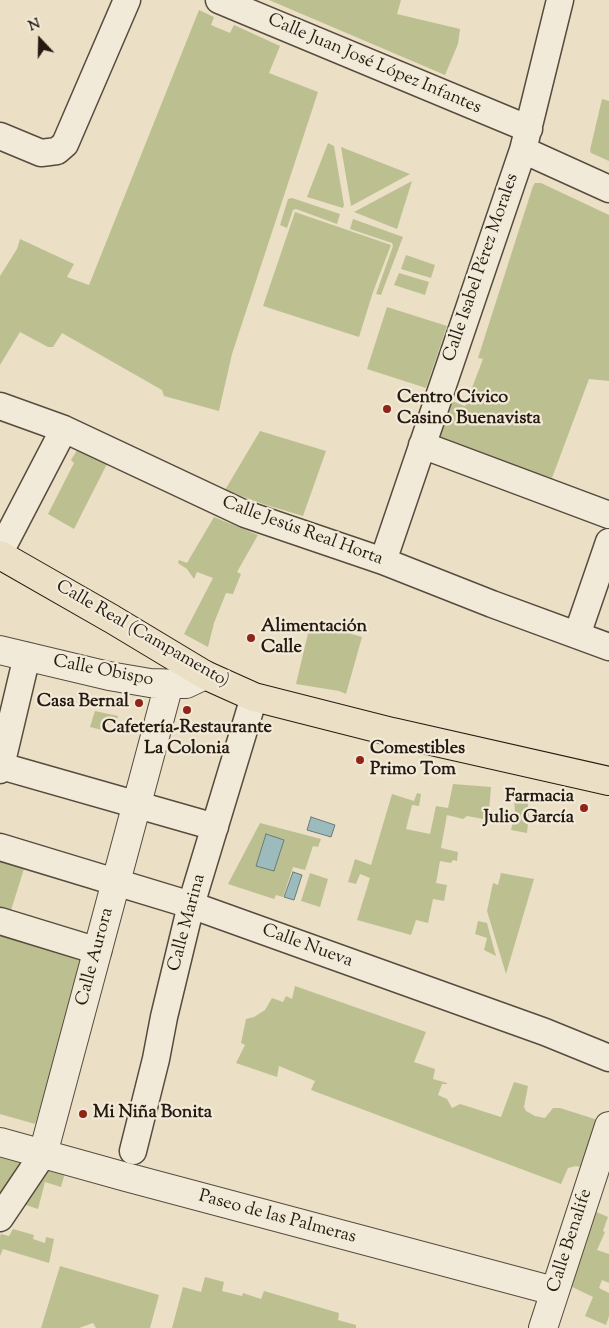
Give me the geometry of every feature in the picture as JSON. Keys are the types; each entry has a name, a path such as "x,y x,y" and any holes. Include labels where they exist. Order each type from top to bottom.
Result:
{"highway":[{"name":"Calle Real (Campamento)","path":"0,553 205,675 254,698 609,782"}],"street":[{"path":"0,136 41,153 57,151 65,144 127,0"},
{"name":"Calle Juan José López Infantes","path":"219,0 526,140 609,189"},
{"name":"Calle Isabel Pérez Morales","path":"383,561 526,140 560,0"},
{"name":"Calle Jesús Real Horta","path":"0,406 64,429 245,514 383,561 609,647"},
{"path":"0,553 64,429"},
{"path":"422,445 609,515"},
{"path":"577,635 609,542"},
{"name":"Calle Obispo","path":"0,650 109,676 150,683 186,684 205,675"},
{"path":"27,656 0,768 137,804 215,827"},
{"name":"Calle Aurora","path":"0,1218 43,1154 168,684"},
{"name":"Calle Marina","path":"133,1150 191,905 254,698"},
{"name":"Calle Nueva","path":"0,847 191,905 545,1032 609,1058"},
{"path":"0,921 98,951"},
{"name":"Calle Benalife","path":"543,1328 554,1291 602,1169 609,1126"},
{"name":"Paseo de las Palmeras","path":"0,1142 154,1185 554,1291"}],"green space":[{"path":"269,0 401,0 397,14 460,29 458,44 445,75"},
{"path":"199,10 214,17 211,25 230,33 234,25 280,46 269,73 318,92 232,354 219,411 164,396 162,390 62,333 53,347 48,347 20,332 0,365 0,276 17,249 20,239 74,264 67,277 89,285"},
{"path":"602,99 609,101 609,161 591,153 590,150"},
{"path":"328,143 334,146 343,208 307,197"},
{"path":"341,147 410,174 351,206"},
{"path":"412,181 397,229 354,212"},
{"path":"535,183 541,183 609,215 609,381 589,379 552,478 439,440 452,401 465,406 483,359 478,358"},
{"path":"292,198 340,214 337,224 296,209 293,210 287,228 280,225 288,199"},
{"path":"295,212 391,245 373,292 359,337 263,306"},
{"path":"353,219 403,237 381,295 376,294 393,246 392,243 350,229"},
{"path":"406,255 435,265 431,278 401,269"},
{"path":"399,273 429,282 425,295 394,285"},
{"path":"387,307 447,326 426,388 367,369"},
{"path":"260,431 326,451 303,516 225,490"},
{"path":"79,447 108,462 74,529 48,514 74,463 71,460"},
{"path":"214,517 258,535 237,572 241,574 233,594 226,593 214,623 208,647 184,634 213,578 197,572 194,579 187,569 178,563 179,560 187,563"},
{"path":"314,623 362,637 346,694 339,691 296,684 310,625"},
{"path":"95,711 118,716 116,723 108,721 106,731 90,727"},
{"path":"453,784 491,787 488,823 483,819 467,816 463,819 447,815 441,848 458,852 457,861 453,860 451,863 440,861 436,883 447,885 444,901 433,899 428,923 416,920 411,935 357,920 370,878 360,874 356,884 348,882 355,859 371,865 392,794 414,801 417,793 421,794 419,806 412,805 406,829 430,834 436,806 448,808"},
{"path":"514,795 527,796 529,815 527,833 511,830 515,813"},
{"path":"260,823 321,839 318,847 313,846 305,870 293,867 283,897 276,895 274,899 228,884"},
{"path":"0,847 28,856 7,923 0,921"},
{"path":"310,873 328,879 320,907 301,901"},
{"path":"501,873 534,879 506,974 487,911 493,883 498,885"},
{"path":"478,921 487,923 496,956 484,950 487,938 475,934"},
{"path":"0,931 87,958 35,1124 0,1114"},
{"path":"295,986 426,1032 414,1062 435,1069 433,1079 447,1083 442,1084 438,1095 447,1099 452,1108 460,1104 501,1117 514,1082 528,1086 524,1107 526,1111 535,1116 545,1118 553,1108 560,1108 601,1121 584,1168 576,1166 568,1168 561,1184 311,1090 315,1081 279,1066 277,1077 236,1063 245,1045 241,1043 246,1019 254,1017 265,1010 272,998 283,1002 286,996 292,999"},
{"path":"0,1152 26,1158 0,1196"},
{"path":"46,1168 65,1173 61,1187 45,1182 38,1209 23,1204"},
{"path":"592,1210 608,1217 603,1231 605,1232 597,1250 609,1254 609,1283 602,1280 599,1288 609,1293 609,1316 606,1325 585,1316 593,1297 568,1285"},
{"path":"13,1229 34,1235 33,1239 45,1243 46,1237 54,1239 49,1263 3,1249 0,1256 0,1236 1,1234 9,1236"},
{"path":"60,1266 159,1295 150,1328 96,1328 93,1323 79,1328 41,1328"},
{"path":"205,1277 224,1282 222,1291 242,1296 243,1293 261,1299 264,1291 339,1313 338,1320 356,1325 356,1328 172,1328 183,1287 201,1292"}],"water":[{"path":"311,817 335,825 331,837 307,830"},
{"path":"266,834 284,840 274,871 256,866"},
{"path":"293,872 302,875 294,900 284,897"}],"place":[{"name":"Centro Cívico Casino Buenavista","path":"387,409"},
{"name":"Alimentación Calle","path":"251,638"},
{"name":"Casa Bernal","path":"139,703"},
{"name":"Cafetería-Restaurante La Colonia","path":"187,710"},
{"name":"Comestibles Primo Tom","path":"360,760"},
{"name":"Farmacia Julio García","path":"584,808"},
{"name":"Mi Niña Bonita","path":"83,1114"}]}
